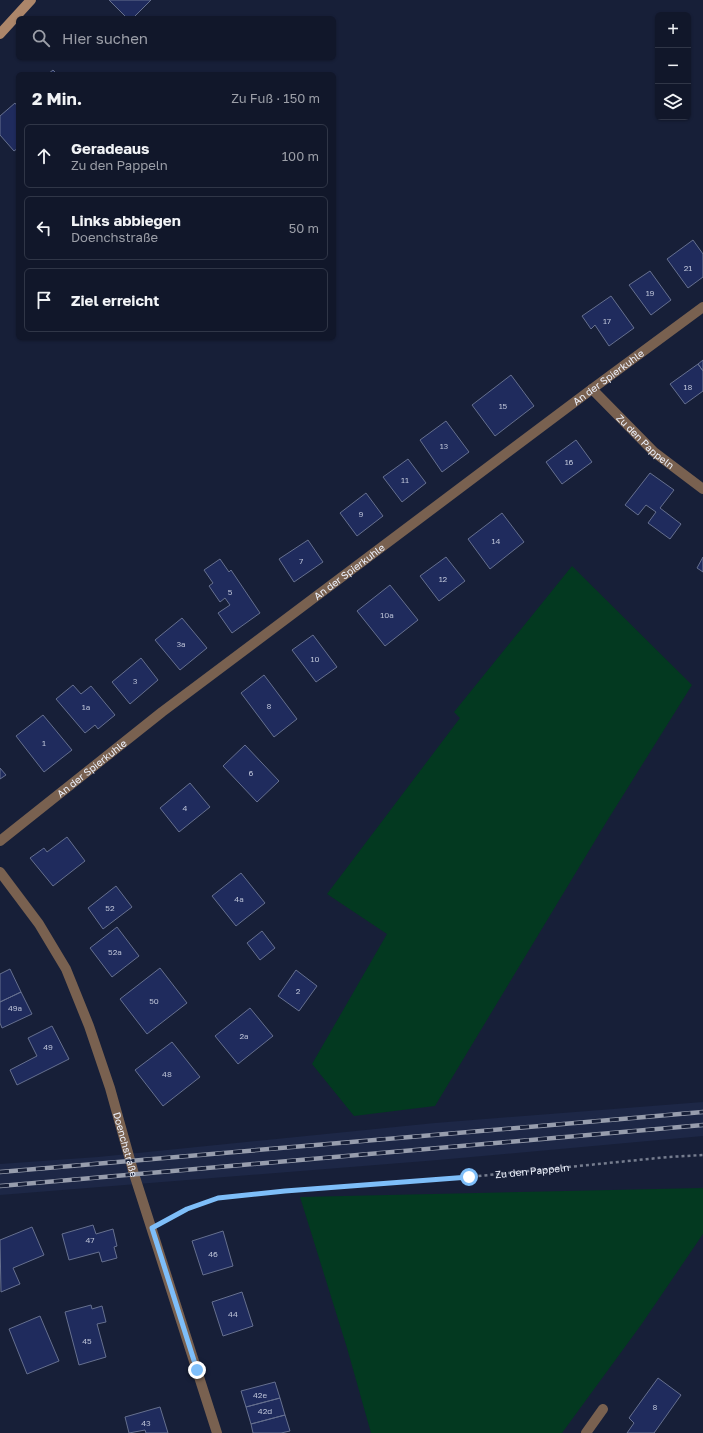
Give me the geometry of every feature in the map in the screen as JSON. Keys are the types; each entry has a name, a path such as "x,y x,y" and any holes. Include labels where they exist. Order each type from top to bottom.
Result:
{"street":[{"path":"16,16 31,0"},
{"path":"0,34 16,16"},
{"name":"An der Spierkuhle","path":"0,841 162,712 703,307"},
{"name":"Zu den Pappeln","path":"592,389 654,452 703,489"},
{"name":"Doenchstraße","path":"0,872 39,924 66,969 110,1088 134,1174 217,1433"},
{"path":"586,1433 603,1409"}],"path":[{"name":"Zu den Pappeln","path":"152,1228 187,1209 218,1198 285,1191 469,1177 703,1155"}],"shaded area":[{"path":"703,1102 703,1136 438,1160 0,1195 0,1164 98,1157 435,1123"}],"green space":[{"path":"572,566 692,685 607,821 435,1106 354,1116 312,1064 387,934 327,894 460,718 454,712"},
{"path":"703,1188 703,1234 641,1325 562,1433 371,1433 347,1348 300,1197"}],"building":[{"path":"109,0 151,0 135,16 125,16"},
{"path":"15,103 16,150 14,151 0,135 0,116"},
{"path":"693,240 703,254 703,277 688,288 667,259"},
{"path":"650,271 671,300 651,315 629,285"},
{"path":"611,296 634,328 609,346 595,325 591,329 582,316"},
{"path":"703,360 703,371 698,364"},
{"path":"698,364 703,371 703,391 685,404 670,384"},
{"path":"511,375 534,406 495,436 472,405"},
{"path":"446,421 469,452 442,472 420,440"},
{"path":"576,440 592,462 562,484 546,462"},
{"path":"408,459 426,483 402,502 383,477"},
{"path":"650,473 674,490 660,508 681,524 670,539 648,523 656,512 646,505 638,515 625,505"},
{"path":"366,493 383,516 357,536 340,513"},
{"path":"502,513 524,542 490,569 468,539"},
{"path":"308,540 323,562 294,582 279,559"},
{"path":"446,557 465,581 439,601 420,576"},
{"path":"703,557 703,572 697,568"},
{"path":"220,559 229,572 231,570 260,613 232,633 218,613 230,605 225,598 220,602 209,586 213,583 204,570"},
{"path":"390,585 418,620 385,646 357,611"},
{"path":"182,618 207,648 180,670 155,640"},
{"path":"313,635 337,667 316,682 292,650"},
{"path":"141,658 158,680 130,704 112,682"},
{"path":"264,675 297,719 274,737 241,693"},
{"path":"73,685 81,694 91,686 115,715 98,729 95,725 85,733 56,699"},
{"path":"43,715 72,750 44,772 16,736"},
{"path":"245,745 279,781 257,802 223,766"},
{"path":"0,768 6,775 0,779"},
{"path":"190,783 210,807 179,832 160,808"},
{"path":"67,837 85,861 53,886 30,858 44,848 47,852"},
{"path":"241,873 265,903 236,926 212,896"},
{"path":"116,886 132,907 103,929 88,908"},
{"path":"117,927 139,956 112,977 90,948"},
{"path":"262,931 275,948 260,960 247,943"},
{"path":"160,968 187,1003 147,1034 120,999"},
{"path":"10,969 21,992 0,1002 0,974"},
{"path":"296,970 317,986 299,1011 278,996"},
{"path":"21,992 32,1014 2,1028 0,1023 0,1002"},
{"path":"250,1008 273,1036 238,1064 215,1036"},
{"path":"52,1026 69,1059 17,1085 10,1070 37,1056 28,1038"},
{"path":"172,1042 200,1077 163,1106 135,1070"},
{"path":"93,1225 96,1234 113,1229 117,1246 114,1247 117,1258 102,1262 99,1252 69,1260 62,1234"},
{"path":"32,1227 44,1255 13,1268 20,1284 1,1292 0,1240"},
{"path":"223,1231 233,1266 203,1275 192,1241"},
{"path":"242,1292 253,1326 223,1336 212,1302"},
{"path":"91,1305 92,1309 102,1306 106,1322 97,1324 106,1357 79,1365 65,1312"},
{"path":"40,1316 59,1361 27,1374 9,1329"},
{"path":"658,1378 681,1395 654,1433 627,1433 634,1423 629,1418"},
{"path":"275,1382 280,1398 246,1407 241,1391"},
{"path":"280,1398 285,1415 251,1424 246,1407"},
{"path":"160,1407 168,1433 146,1433 145,1430 129,1433 125,1417"},
{"path":"285,1415 290,1431 281,1433 253,1433 251,1424"}],"railway":[{"path":"0,1172 703,1112"},
{"path":"0,1186 703,1125"}],"route":[{"path":"197,1370 152,1228 187,1209 218,1198 285,1191 469,1177"}]}
